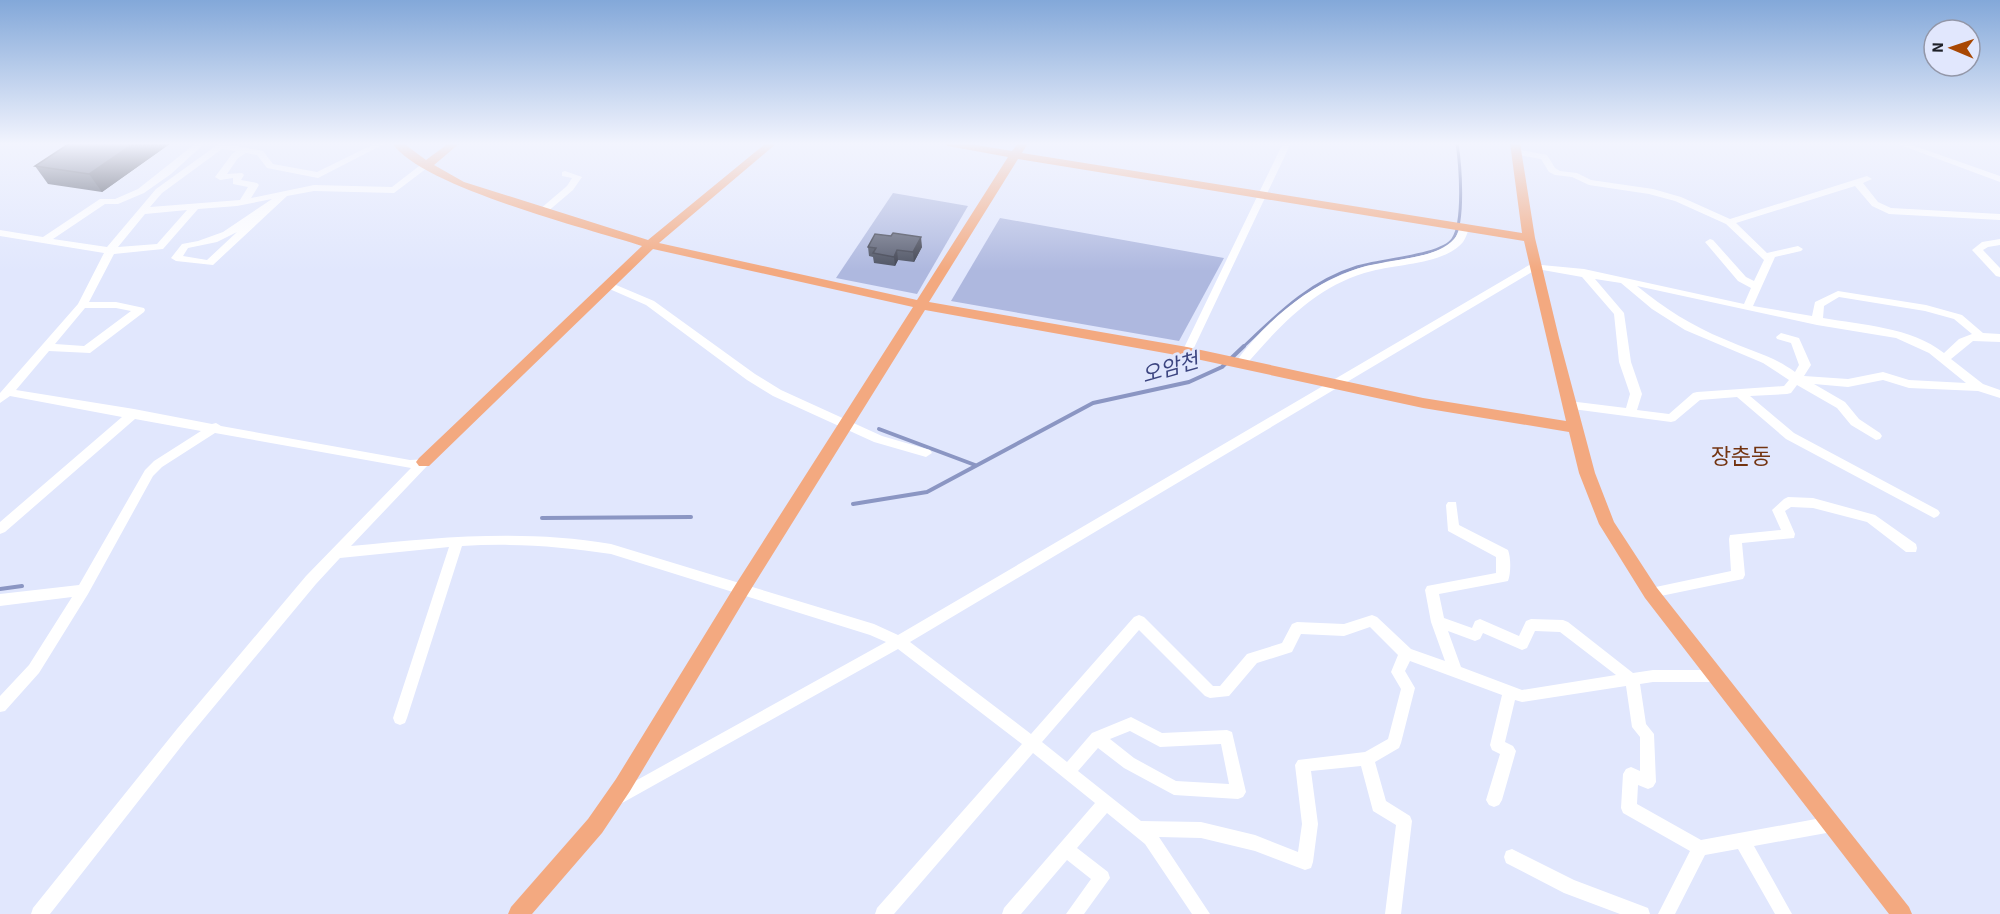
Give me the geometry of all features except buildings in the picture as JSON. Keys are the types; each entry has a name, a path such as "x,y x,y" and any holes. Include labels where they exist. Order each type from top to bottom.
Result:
{"main road":[{"path":"465,186 650,245 921,305 1187,352 1423,403 1575,428"},
{"path":"424,462 650,245 721,186"},
{"path":"518,914 595,826 611,802 996,186"},
{"path":"1202,186 1259,197 1529,238"},
{"path":"1522,186 1535,266 1569,405 1587,473 1607,524 1651,593 1902,914"}],"street":[{"path":"43,241 103,201 114,204 136,196 149,186"},
{"path":"4,396 82,305 111,251 159,190 165,186"},
{"path":"243,202 254,186"},
{"path":"142,211 243,202 314,188 394,190 400,186"},
{"path":"543,211 571,186"},
{"path":"1187,352 1265,186"},
{"path":"1610,186 1669,196 1729,222 1769,260"},
{"path":"1729,222 1847,186"},
{"path":"1865,186 1875,204 1889,210 2000,217"},
{"path":"284,194 209,263 176,258 185,246 215,240 241,227 284,194"},
{"path":"0,233 111,251 160,247 195,207"},
{"path":"1240,363 1283,316 1324,286 1365,269 1425,258 1455,245 1463,238 1464,229"},
{"path":"1710,242 1742,279 1756,287"},
{"path":"2000,242 1985,244 1977,250 2000,274"},
{"path":"1747,308 1771,255 1798,249"},
{"path":"611,802 899,642 1535,266 1584,272 1747,308 1898,335 1933,350 1979,387"},
{"path":"1584,272 1619,313 1625,363 1636,394 1631,412"},
{"path":"1624,280 1659,311 1711,339 1782,367 1796,379 1841,405 1855,423 1876,436"},
{"path":"609,285 650,303 751,377 777,393 878,440 926,453"},
{"path":"1817,322 1820,304 1838,294 1937,311 1958,317 1979,335"},
{"path":"46,347 86,350 140,310 116,305 82,305"},
{"path":"1945,359 1963,339 1979,335 2000,338"},
{"path":"1569,405 1671,417 1697,396 1787,390 1805,365 1795,341 1781,337"},
{"path":"1796,379 1848,383 1883,376 1909,384 1979,387 2000,394"},
{"path":"1738,392 1790,435 1934,513"},
{"path":"4,396 134,413 410,464 424,462"},
{"path":"3,522 134,413"},
{"path":"0,706 34,669 83,590 149,473 159,464 216,428"},
{"path":"39,914 240,664 337,553 424,462"},
{"path":"1651,593 1738,575 1735,539 1789,534 1779,510 1788,502 1814,503 1871,518 1911,548"},
{"path":"1452,505 1453,528 1503,554 1503,577 1432,590 1438,622 1455,671"},
{"path":"337,553 457,541 519,538 578,542 611,549 874,630 899,642 1033,744 1151,839 1202,914"},
{"path":"400,718 457,541"},
{"path":"0,600 83,590"},
{"path":"883,914 1139,621 1210,692 1224,692 1252,658 1287,648 1297,628 1344,630 1372,621 1406,653 1522,696 1653,676 1716,676"},
{"path":"1438,622 1475,635 1480,625 1522,644 1531,625 1563,626 1632,680 1640,727 1647,734 1648,782 1631,774 1629,807 1700,848 1832,824"},
{"path":"1139,829 1201,830 1255,843 1305,862 1310,824 1303,765 1367,759 1394,743 1408,688 1398,672 1406,653"},
{"path":"1494,800 1508,751 1497,745 1510,691"},
{"path":"1068,772 1097,738 1131,724 1160,740 1227,737 1238,792 1174,788 1129,763 1097,738"},
{"path":"1367,759 1379,806 1404,821 1394,914"},
{"path":"1010,914 1106,802"},
{"path":"1742,840 1784,914"},
{"path":"1666,914 1700,848"},
{"path":"1066,849 1102,878 1074,914"},
{"path":"1512,857 1570,887 1642,914"}],"shaded area":[{"path":"893,193 968,206 917,294 836,278"},
{"path":"1000,218 1224,258 1179,341 951,301"}],"waterway":[{"name":"오암천","path":"1242,348 1295,300 1324,281 1367,264 1409,257 1447,245 1457,231 1460,186"},
{"name":"오암천","path":"853,504 927,492 1093,403 1189,382 1222,367 1244,346"},
{"path":"879,429 975,465"},
{"path":"542,518 691,517"},
{"path":"0,589 22,586"}],"district":[{"name":"장춘동","path":"1741,456"}]}
